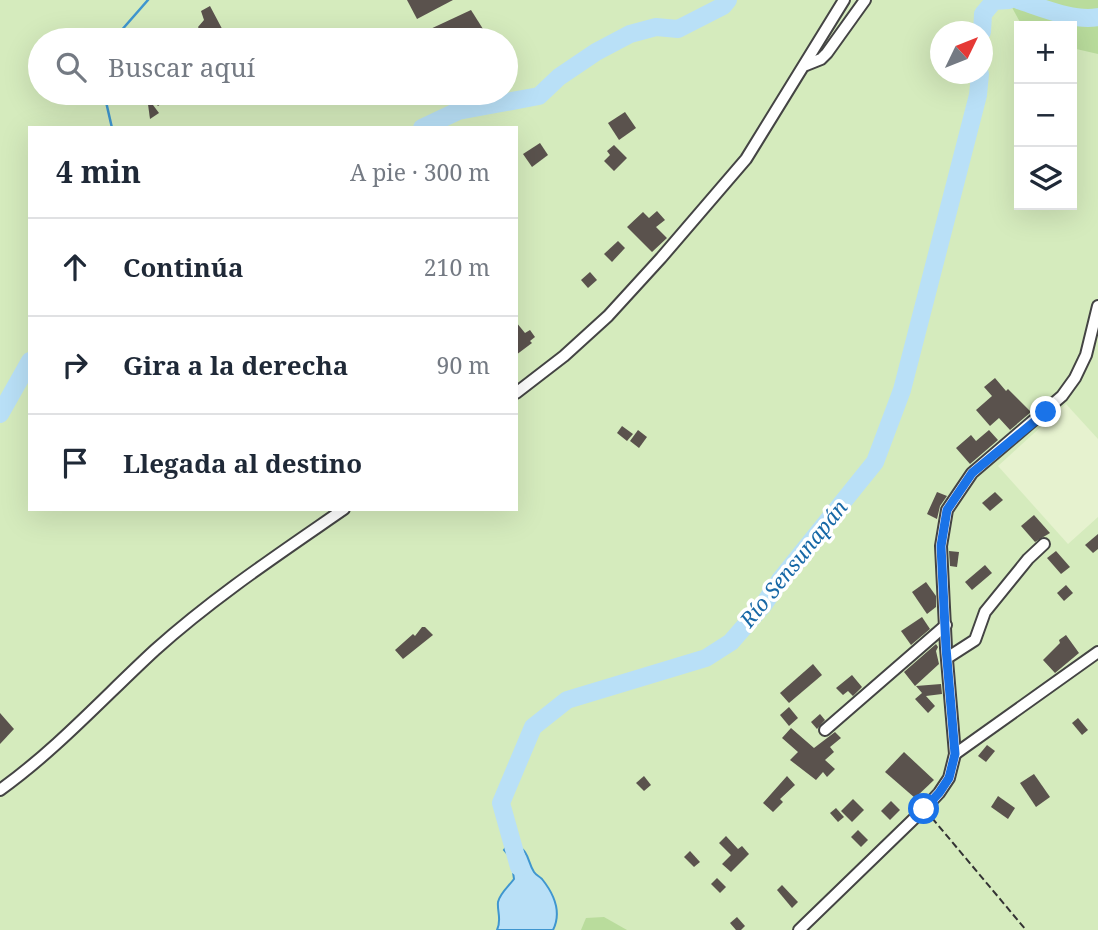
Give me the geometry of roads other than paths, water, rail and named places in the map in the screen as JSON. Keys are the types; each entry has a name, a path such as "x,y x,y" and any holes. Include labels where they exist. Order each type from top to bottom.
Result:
{"street":[{"path":"518,391 564,356 608,316 746,159 844,0"},
{"path":"806,65 821,59 827,53 865,0"},
{"path":"799,930 924,809 949,778 955,754 941,546 947,510 972,473 1046,412 1069,387 1086,355 1098,306"},
{"path":"0,790 40,758 191,619 242,579 341,511"},
{"path":"947,658 975,640 985,612 1021,567 1044,544"},
{"path":"825,730 946,625"},
{"path":"955,754 1098,652"}],"water":[{"path":"516,845 526,854 534,872 542,879 553,897 557,917 553,930 497,930 499,899 514,879 511,858 504,850 507,846"}],"waterway":[{"path":"124,28 148,0"},
{"path":"518,100 539,96 559,77 596,52 630,34 656,27 678,29 723,6 728,0"},
{"name":"Río Sensunapán","path":"983,21 983,14 994,1 1009,0"},
{"name":"Río Sensunapán","path":"1018,0 1068,16 1098,17"},
{"name":"Río Sensunapán","path":"519,867 501,803 533,727 567,700 706,658 731,642 875,462 902,390 979,84"},
{"path":"107,105 112,126"},
{"path":"426,126 458,111 490,105"},
{"path":"0,414 28,365"}]}
